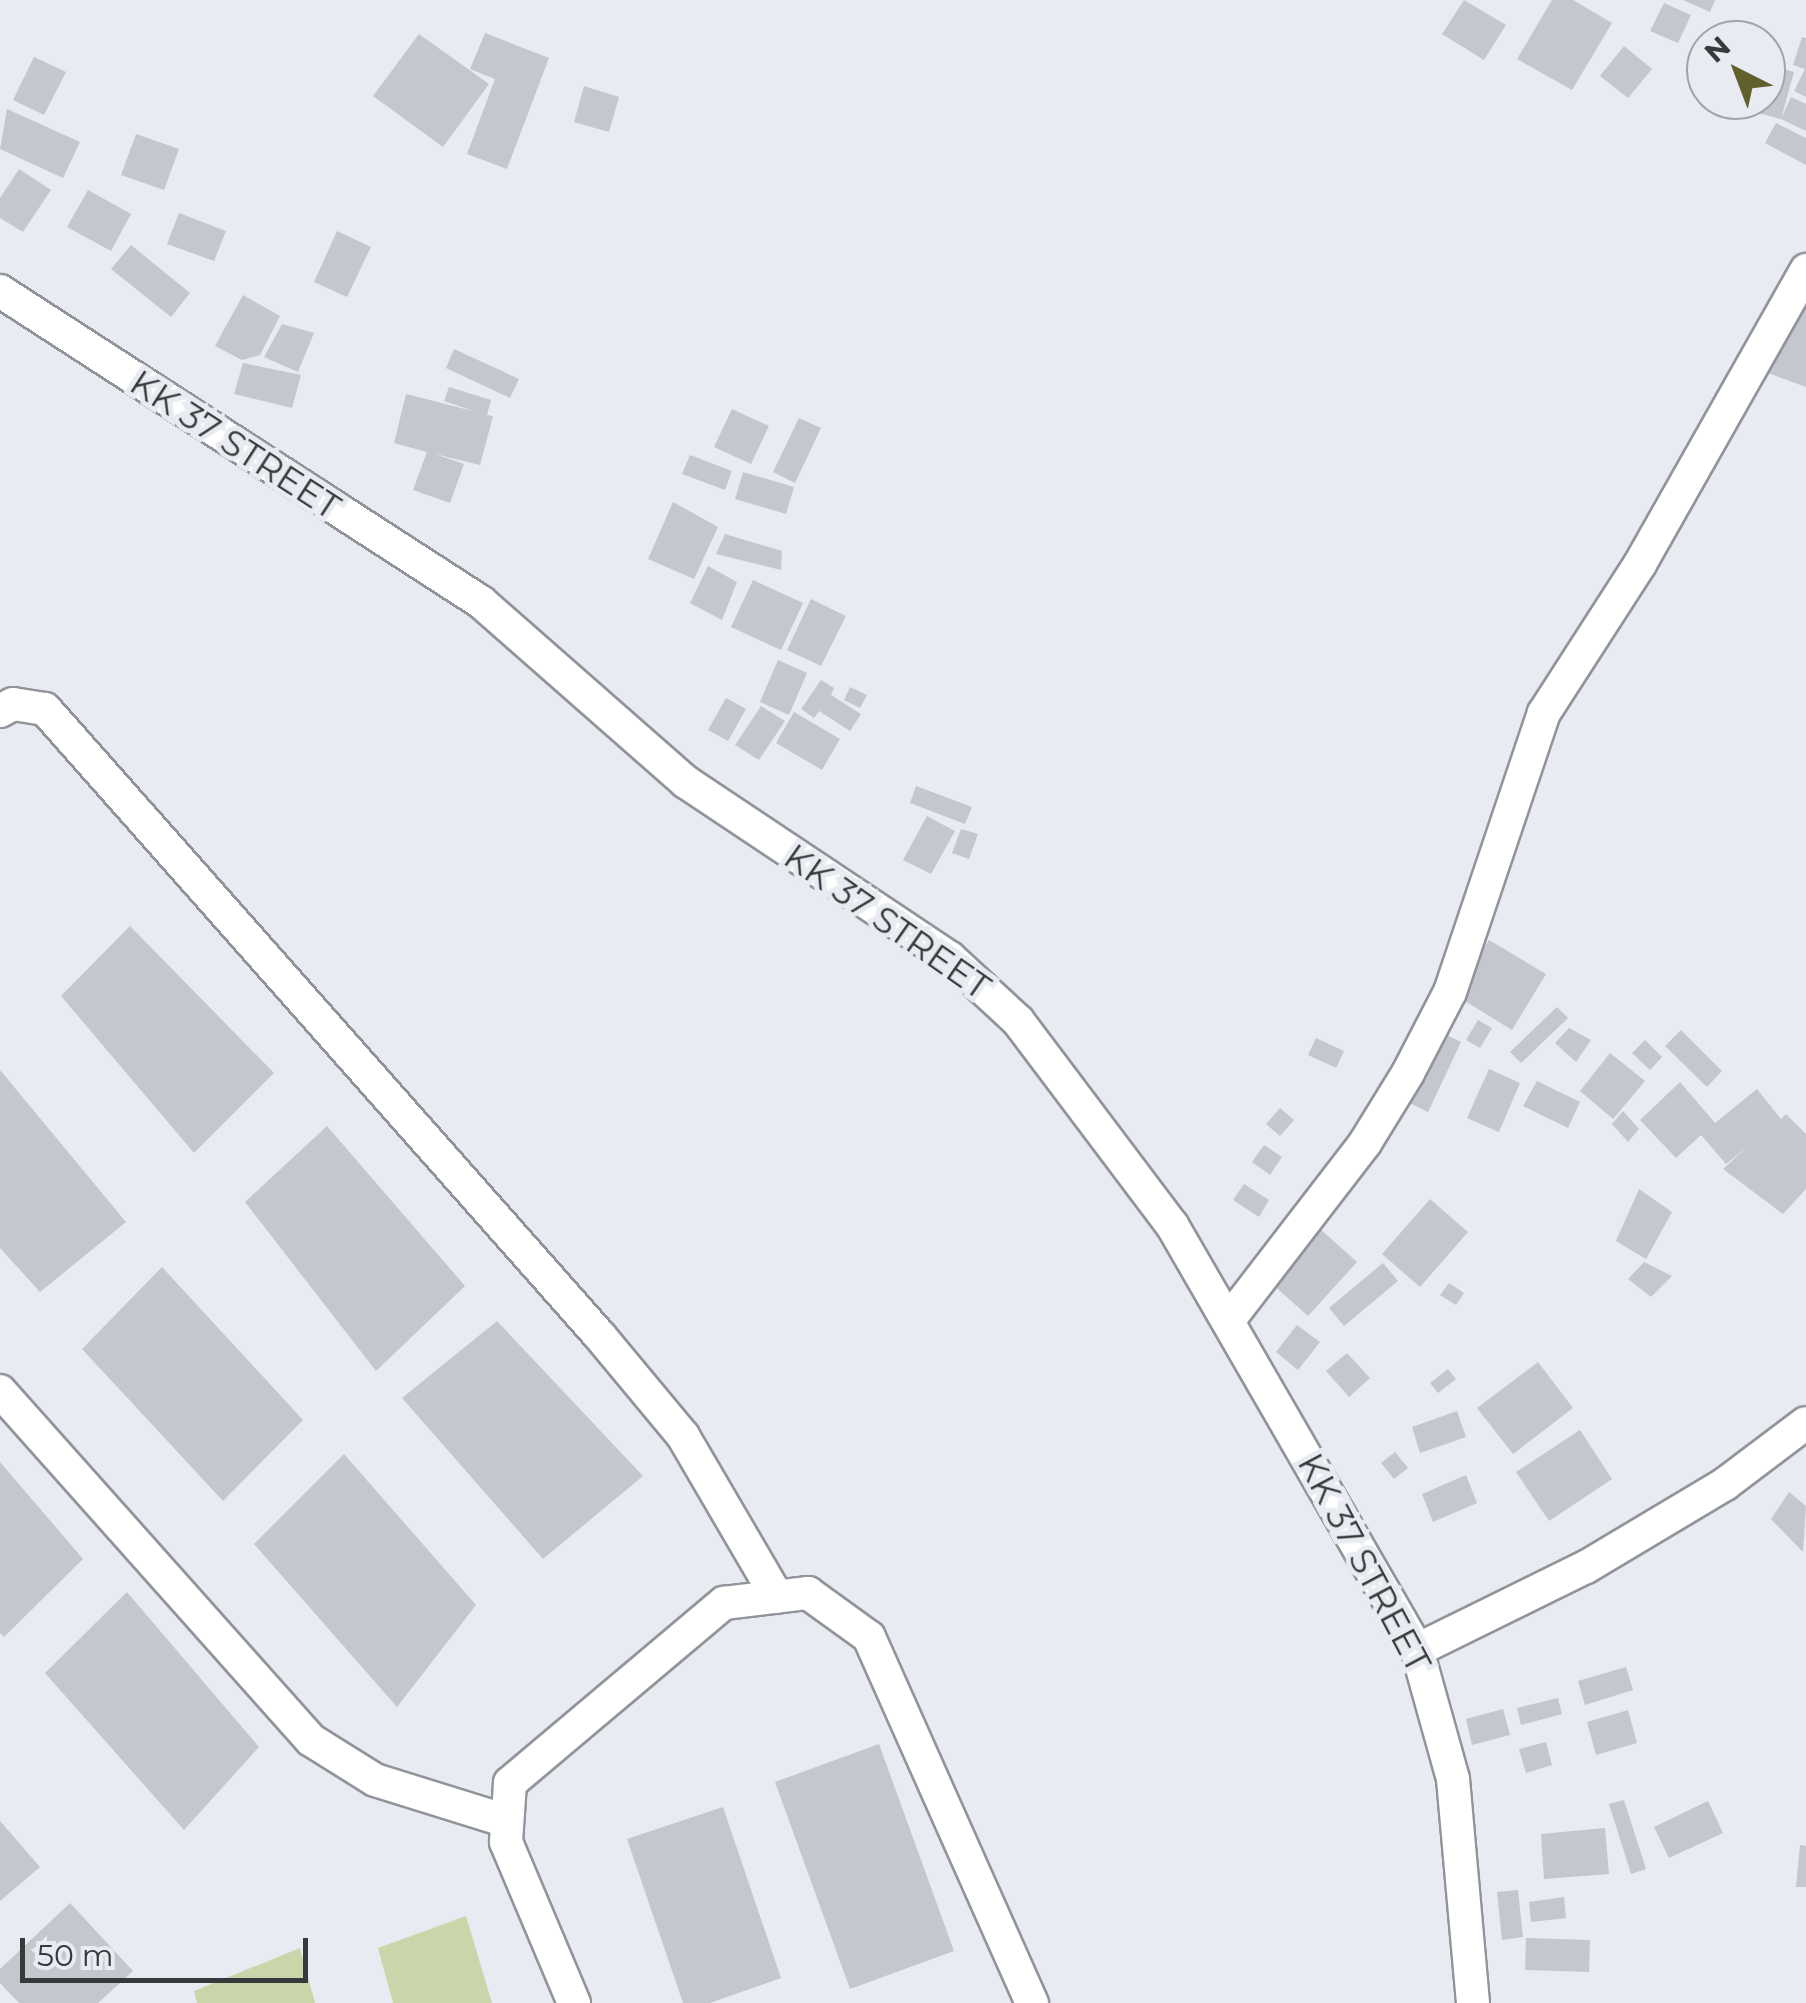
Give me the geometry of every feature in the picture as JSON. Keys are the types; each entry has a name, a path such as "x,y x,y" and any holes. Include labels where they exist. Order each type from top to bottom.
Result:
{"street":[{"path":"1228,1321 1364,1143 1408,1073 1450,992 1544,713 1640,564 1806,270"},
{"name":"KK 37 STREET","path":"0,291 481,602 686,782 991,992 1172,1225 1417,1650 1453,1779 1473,2003"},
{"path":"0,711 13,704 45,710 600,1336 683,1436 777,1597"},
{"path":"0,1390 312,1740 375,1780 507,1821"},
{"path":"1417,1650 1586,1567 1725,1484 1806,1424"},
{"path":"574,2003 506,1842 510,1783 724,1603 808,1594 869,1638 1032,2003"}],"green space":[{"path":"466,1916 492,2003 393,2003 378,1948"},
{"path":"300,1948 315,2003 197,2003 194,1991"}],"building":[{"path":"1464,0 1506,25 1484,60 1442,34"},
{"path":"1552,0 1573,0 1612,23 1572,90 1517,59"},
{"path":"1683,0 1715,0 1710,12"},
{"path":"1664,3 1691,15 1678,43 1650,31"},
{"path":"485,33 549,58 507,169 467,154 495,79 470,69"},
{"path":"419,34 489,84 443,147 373,96"},
{"path":"1802,37 1806,38 1806,97 1794,91 1805,69 1793,65"},
{"path":"1624,46 1652,69 1628,98 1600,76"},
{"path":"34,57 66,72 44,115 13,100"},
{"path":"1786,70 1794,72 1786,101"},
{"path":"584,86 619,97 609,132 574,122"},
{"path":"1791,97 1806,104 1806,131 1783,120"},
{"path":"7,109 80,142 63,178 0,149"},
{"path":"1776,123 1806,138 1806,165 1765,143"},
{"path":"136,134 179,149 164,190 121,175"},
{"path":"19,169 51,190 23,232 0,218 0,198"},
{"path":"88,190 131,214 111,251 67,227"},
{"path":"179,213 226,231 214,261 167,244"},
{"path":"337,231 371,247 347,297 314,282"},
{"path":"131,245 190,293 171,317 111,269"},
{"path":"1801,283 1806,285 1806,387 1768,373"},
{"path":"243,295 280,316 260,355 242,360 215,346"},
{"path":"282,324 314,333 298,372 264,357"},
{"path":"454,349 519,379 510,398 446,368"},
{"path":"243,363 301,375 292,408 234,394"},
{"path":"449,387 491,400 487,415 493,416 480,465 435,454 464,464 450,503 413,490 427,452 394,443 406,394 477,412 444,401"},
{"path":"732,409 769,426 751,464 714,447"},
{"path":"799,418 821,428 795,483 773,472"},
{"path":"690,455 732,471 725,490 682,474"},
{"path":"743,472 794,487 786,514 735,499"},
{"path":"673,502 718,527 694,579 648,559"},
{"path":"725,534 782,551 781,570 716,554"},
{"path":"708,566 737,582 722,620 690,603"},
{"path":"753,580 803,603 781,650 731,627"},
{"path":"811,599 846,616 821,666 787,650"},
{"path":"778,660 807,673 789,715 760,702"},
{"path":"821,680 834,688 831,695 861,714 850,731 819,711 814,718 801,709"},
{"path":"850,687 867,695 860,708 844,700"},
{"path":"726,698 746,709 728,741 708,730"},
{"path":"761,706 785,721 759,760 735,745"},
{"path":"794,712 840,739 822,770 776,743"},
{"path":"916,786 972,807 965,824 910,803"},
{"path":"927,816 955,831 931,874 903,860"},
{"path":"961,829 978,834 969,859 952,853"},
{"path":"130,926 274,1073 194,1153 61,996"},
{"path":"1489,940 1546,974 1512,1030 1455,995"},
{"path":"1557,1007 1568,1018 1521,1063 1510,1052"},
{"path":"1478,1020 1492,1028 1480,1048 1466,1040"},
{"path":"1432,1028 1461,1042 1428,1112 1399,1098"},
{"path":"1569,1028 1591,1040 1576,1062 1555,1043"},
{"path":"1681,1030 1722,1071 1707,1087 1665,1046"},
{"path":"1316,1038 1344,1051 1336,1068 1308,1055"},
{"path":"1645,1040 1662,1057 1650,1070 1632,1053"},
{"path":"1610,1053 1645,1081 1613,1119 1580,1091"},
{"path":"1489,1069 1520,1083 1499,1132 1467,1118"},
{"path":"0,1070 126,1222 40,1292 0,1248"},
{"path":"1537,1081 1580,1102 1568,1128 1523,1106"},
{"path":"1680,1082 1715,1123 1757,1089 1781,1119 1786,1114 1806,1134 1806,1189 1783,1214 1723,1169 1747,1147 1726,1164 1701,1135 1676,1158 1640,1120"},
{"path":"1280,1108 1294,1120 1280,1136 1266,1124"},
{"path":"1623,1111 1639,1129 1628,1142 1612,1124"},
{"path":"327,1126 465,1286 376,1371 245,1202"},
{"path":"1264,1145 1282,1157 1270,1175 1252,1162"},
{"path":"1244,1184 1269,1200 1259,1217 1233,1200"},
{"path":"1639,1189 1672,1212 1646,1259 1616,1241"},
{"path":"1430,1199 1468,1232 1420,1287 1382,1254"},
{"path":"1319,1228 1357,1262 1308,1316 1270,1282"},
{"path":"1644,1262 1672,1276 1651,1297 1628,1279"},
{"path":"1383,1263 1398,1281 1344,1326 1329,1308"},
{"path":"162,1267 303,1420 223,1501 82,1349"},
{"path":"1449,1283 1464,1293 1456,1305 1440,1295"},
{"path":"497,1321 643,1476 543,1559 402,1398"},
{"path":"1297,1325 1320,1342 1298,1370 1276,1352"},
{"path":"1347,1353 1370,1378 1349,1397 1326,1371"},
{"path":"1538,1362 1573,1408 1513,1454 1477,1408"},
{"path":"1448,1369 1456,1379 1438,1393 1430,1383"},
{"path":"1457,1411 1466,1437 1420,1453 1412,1427"},
{"path":"1580,1430 1612,1479 1549,1521 1516,1472"},
{"path":"1395,1452 1408,1468 1394,1479 1381,1463"},
{"path":"344,1454 476,1605 397,1707 254,1544"},
{"path":"0,1462 83,1559 4,1637 0,1633"},
{"path":"1466,1475 1477,1503 1433,1522 1422,1494"},
{"path":"1789,1492 1806,1506 1803,1552 1771,1519"},
{"path":"127,1592 259,1747 184,1830 45,1673"},
{"path":"1626,1667 1633,1690 1585,1705 1578,1681"},
{"path":"1558,1698 1562,1714 1521,1725 1517,1708"},
{"path":"1503,1709 1510,1735 1472,1745 1466,1719"},
{"path":"1628,1710 1637,1743 1596,1755 1587,1722"},
{"path":"1546,1742 1552,1765 1526,1773 1519,1749"},
{"path":"879,1744 954,1951 850,1989 775,1782"},
{"path":"1624,1800 1646,1869 1631,1874 1609,1804"},
{"path":"1708,1801 1723,1833 1669,1858 1654,1827"},
{"path":"723,1807 781,1978 710,2003 683,2003 627,1839"},
{"path":"0,1821 40,1867 0,1901"},
{"path":"1605,1828 1609,1874 1544,1879 1541,1834"},
{"path":"1800,1845 1806,1846 1806,1887 1796,1887"},
{"path":"1518,1890 1523,1937 1502,1940 1497,1892"},
{"path":"1564,1897 1566,1918 1531,1922 1529,1902"},
{"path":"70,1903 133,1971 98,2003 19,2003 0,1983 0,1969"},
{"path":"1526,1938 1590,1940 1589,1972 1525,1970"}]}
